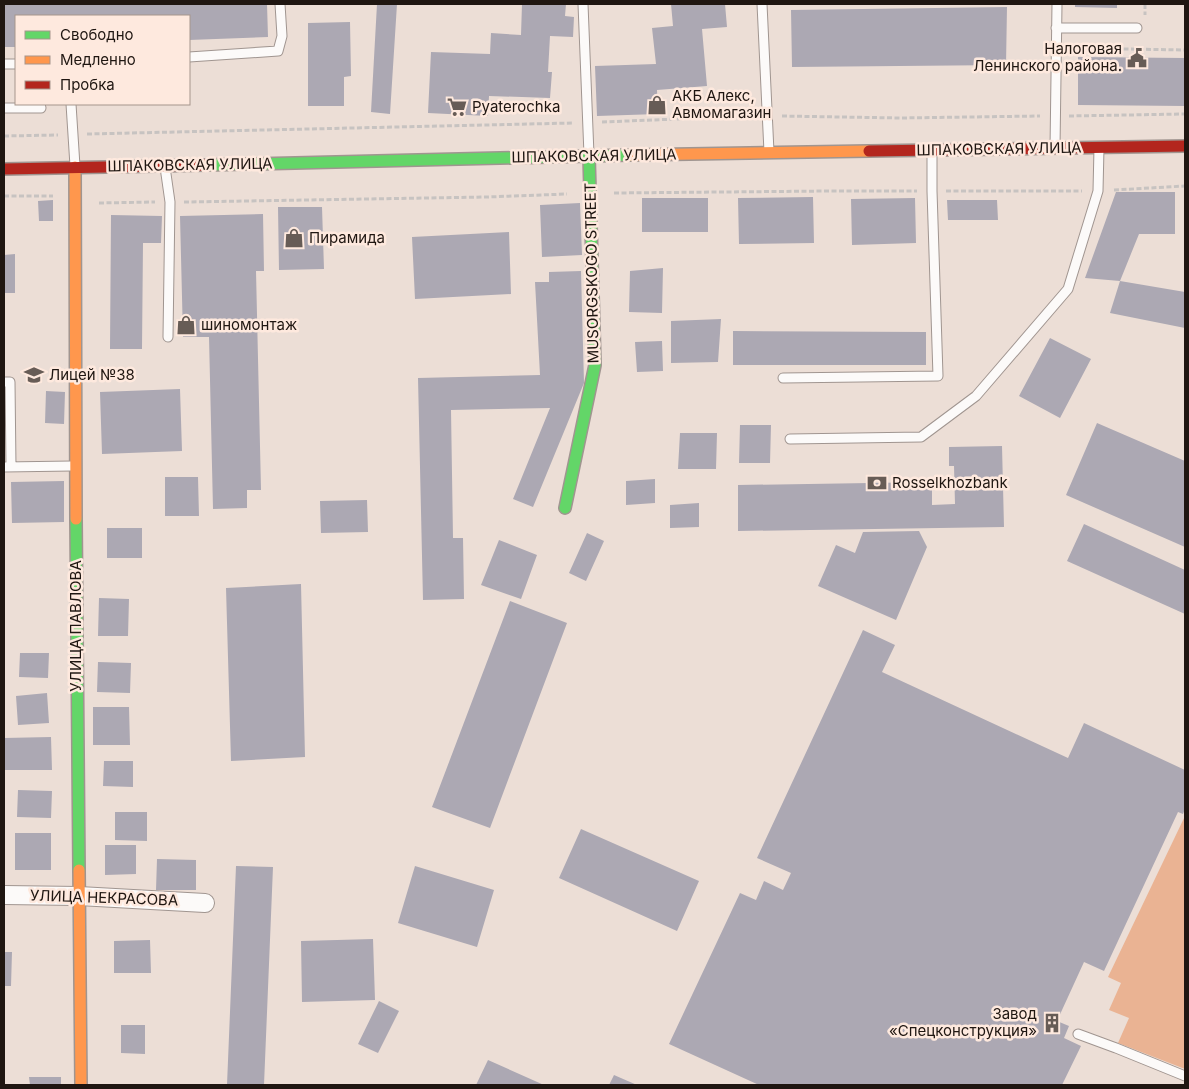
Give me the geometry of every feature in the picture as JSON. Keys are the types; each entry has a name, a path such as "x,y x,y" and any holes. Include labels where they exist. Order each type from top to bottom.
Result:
{"street":[{"name":"ШПАКОВСКАЯ УЛИЦА","path":"4,169 769,152 1185,146"},
{"name":"MUSORGSKOGO STREET","path":"565,508 595,365 589,156"},
{"name":"УЛИЦА ПАВЛОВА","path":"75,167 75,466 81,1085"},
{"name":"УЛИЦА НЕКРАСОВА","path":"4,895 79,896 204,903"}],"lane":[{"path":"190,57 278,52 282,36 280,4"},
{"path":"583,4 589,156"},
{"path":"762,4 769,152"},
{"path":"1055,148 1057,4"},
{"path":"1056,28 1137,28"},
{"path":"4,108 40,108 40,105"},
{"path":"71,105 75,167"},
{"path":"790,440 922,437 976,396 1068,289 1098,191 1099,148"},
{"path":"783,378 938,376 932,150"},
{"path":"165,166 170,202 168,336"},
{"path":"4,382 10,382 7,467 75,466"},
{"path":"1078,1034 1185,1076"}],"path":[{"path":"1056,48 1185,50"},
{"path":"4,136 588,123 767,116 900,118 1185,114"}],"shaded area":[{"path":"1185,816 1185,1069 1118,1043 1129,1018 1109,1010 1121,983 1108,977"}],"building":[{"path":"4,4 267,4 268,37 190,40 190,15 15,15 15,47 4,47"},
{"path":"377,4 397,4 390,114 371,112"},
{"path":"522,4 566,4 565,16 574,17 573,37 550,36 548,72 552,72 550,98 489,96 488,116 428,113 431,52 490,54 491,33 521,35"},
{"path":"671,4 725,4 727,27 702,29 707,86 657,90 658,114 597,116 595,66 656,64 652,28 673,26"},
{"path":"1075,4 1117,4 1117,8 1075,7"},
{"path":"1007,7 1006,65 792,67 791,10"},
{"path":"350,22 351,76 344,77 344,106 308,106 308,23"},
{"path":"1078,57 1185,58 1185,106 1078,105"},
{"path":"1116,192 1175,192 1175,234 1139,234 1120,281 1085,278"},
{"path":"813,197 814,243 739,244 738,198"},
{"path":"642,198 708,198 708,232 642,232"},
{"path":"915,198 916,243 852,245 851,199"},
{"path":"53,200 53,221 39,221 38,201"},
{"path":"947,200 997,200 998,220 948,220"},
{"path":"580,203 582,255 542,257 540,205"},
{"path":"278,207 322,207 324,269 279,270"},
{"path":"263,214 264,271 256,271 261,490 247,490 247,508 213,509 209,337 183,337 180,216"},
{"path":"111,215 162,216 161,243 143,243 142,349 110,349"},
{"path":"509,232 511,294 415,299 412,237"},
{"path":"15,254 15,293 4,293 4,255"},
{"path":"663,268 662,313 629,312 630,271"},
{"path":"581,271 584,383 533,507 513,499 550,408 451,410 453,538 463,538 464,599 423,600 418,378 540,375 535,282 549,282 549,272"},
{"path":"1120,281 1185,292 1185,328 1110,313"},
{"path":"721,319 718,362 671,363 671,321"},
{"path":"733,331 926,332 926,365 733,365"},
{"path":"1050,338 1091,359 1060,418 1019,396"},
{"path":"662,341 663,371 637,372 635,342"},
{"path":"180,389 182,451 102,454 100,392"},
{"path":"46,391 65,392 64,424 45,423"},
{"path":"1097,423 1185,461 1185,547 1066,495"},
{"path":"740,425 771,425 770,463 739,463"},
{"path":"680,433 717,433 716,469 678,469"},
{"path":"1002,446 1004,527 738,531 738,485 932,482 932,505 955,504 954,466 949,466 949,447"},
{"path":"165,477 198,477 199,516 165,516"},
{"path":"655,479 655,503 626,505 626,481"},
{"path":"64,481 64,522 12,523 11,482"},
{"path":"367,500 368,532 321,533 320,501"},
{"path":"699,503 699,527 670,528 670,505"},
{"path":"1084,524 1185,570 1185,614 1067,561"},
{"path":"107,528 142,528 142,558 107,558"},
{"path":"919,531 927,547 896,620 818,586 836,545 855,553 863,532"},
{"path":"587,533 604,541 586,581 569,573"},
{"path":"499,540 537,555 521,599 481,585"},
{"path":"301,584 305,757 231,761 226,588"},
{"path":"99,598 129,599 128,636 98,636"},
{"path":"510,601 567,623 490,828 432,807"},
{"path":"863,630 895,645 882,672 1068,758 1084,723 1185,770 1185,809 1183,814 1178,812 1104,971 1084,962 1057,1021 1069,1026 1064,1038 1081,1046 1062,1085 759,1085 669,1044 740,893 756,900 764,881 783,890 791,873 757,858"},
{"path":"20,653 49,653 48,678 19,677"},
{"path":"98,662 131,663 130,693 97,692"},
{"path":"47,693 49,723 18,725 16,696"},
{"path":"93,707 129,707 130,745 93,745"},
{"path":"51,737 52,770 4,770 4,738"},
{"path":"104,761 133,761 133,787 103,786"},
{"path":"18,790 52,791 51,818 17,817"},
{"path":"115,812 147,812 147,841 115,840"},
{"path":"581,829 699,881 677,931 559,878"},
{"path":"15,833 51,833 51,870 15,870"},
{"path":"105,845 136,845 136,874 105,875"},
{"path":"157,859 196,860 196,890 156,890"},
{"path":"236,866 273,867 264,1085 227,1085"},
{"path":"415,866 494,890 477,947 398,923"},
{"path":"373,939 375,1000 302,1002 301,941"},
{"path":"150,940 151,973 114,973 114,941"},
{"path":"4,952 12,952 11,986 4,986"},
{"path":"379,1001 399,1011 378,1053 358,1044"},
{"path":"121,1025 145,1025 145,1054 121,1053"},
{"path":"488,1060 544,1085 476,1085"},
{"path":"614,1075 637,1085 609,1085"},
{"path":"29,1077 61,1077 61,1085 30,1085"}],"traffic: fast":[{"path":"207,165 630,155"},
{"path":"565,508 595,365 589,156"},
{"path":"76,519 79,870"}],"traffic: slow":[{"path":"630,155 869,151"},
{"path":"75,167 76,519"},
{"path":"79,870 81,1085"}],"traffic: jam":[{"path":"869,151 1185,146"},
{"path":"4,169 207,165"}],"place":[{"name":"Налоговая Ленинского района.","path":"1137,58"},
{"name":"АКБ Алекс, Авмомагазин","path":"657,105"},
{"name":"Pyaterochka","path":"457,107"},
{"name":"Пирамида","path":"294,238"},
{"name":"шиномонтаж","path":"186,325"},
{"name":"Лицей №38","path":"34,375"},
{"name":"Rosselkhozbank","path":"877,483"},
{"name":"Завод «Спецконструкция»","path":"1052,1023"}]}
